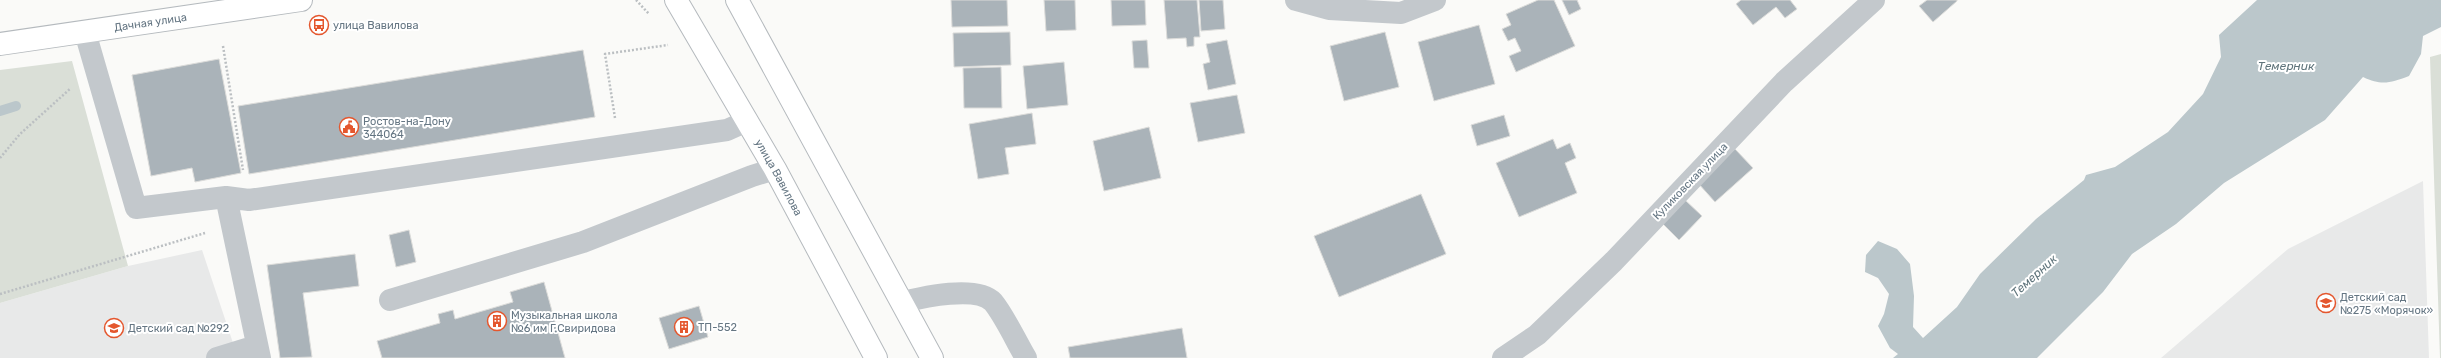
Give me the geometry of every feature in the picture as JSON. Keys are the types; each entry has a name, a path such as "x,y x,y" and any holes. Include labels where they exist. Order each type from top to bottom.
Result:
{"main road":[{"name":"Дачная улица","path":"0,44 85,32 260,3 301,0"},
{"name":"улица Вавилова","path":"676,0 775,169 876,358"},
{"path":"736,0 903,302 932,358"}],"street":[{"path":"1296,0 1329,9 1401,13 1435,0"},
{"name":"Куликовская улица","path":"1503,358 1537,335 1614,261 1784,82 1874,0"},
{"path":"85,32 136,208 226,197 249,200 727,130 747,121"},
{"path":"390,300 583,242 752,176 775,169"},
{"path":"217,358 258,352 233,224 226,197"},
{"path":"903,302 928,295 973,294 992,302 1026,358"}],"path":[{"path":"636,0 652,16"},
{"path":"616,121 605,54 671,44"},
{"path":"222,46 249,200"},
{"path":"0,158 20,134 95,67"},
{"path":"0,294 233,224"}],"shaded area":[{"path":"2441,54 2441,358 2440,358 2430,57"},
{"path":"72,61 128,266 0,303 0,70"},
{"name":"Детский сад №275 «Морячок»","path":"2423,181 2429,358 2161,358 2288,249"},
{"name":"Детский сад №292","path":"202,250 238,358 0,358 0,303 128,266"}],"water":[{"name":"Темерник","path":"2257,0 2441,0 2441,27 2423,36 2421,54 2409,76 2386,82 2376,82 2363,77 2325,120 2224,183 2176,224 2132,254 2103,292 2037,358 1893,358 1898,354 1890,348 1878,326 1884,314 1889,294 1878,278 1865,272 1866,255 1878,241 1897,249 1910,264 1914,296 1913,327 1923,338 1957,307 1980,274 2036,219 2084,180 2086,175 2115,167 2168,132 2203,94 2221,57 2219,35"}],"building":[{"path":"951,0 1007,0 1008,26 952,27"},
{"path":"1044,0 1075,0 1076,30 1046,31"},
{"path":"1111,0 1145,0 1146,25 1112,26"},
{"path":"1164,0 1197,0 1200,37 1194,37 1194,46 1187,47 1186,38 1167,39"},
{"path":"1199,0 1223,0 1225,29 1201,31"},
{"path":"1538,0 1554,0 1575,46 1516,72 1509,56 1521,51 1515,38 1508,41 1502,29 1511,25 1506,14"},
{"path":"1562,0 1577,0 1581,9 1569,15"},
{"path":"1741,0 1790,0 1797,9 1785,18 1776,7 1753,25 1736,4"},
{"path":"1927,0 1957,1 1933,22 1919,6"},
{"path":"1479,25 1495,84 1434,101 1418,42"},
{"path":"1010,32 1011,65 954,67 953,33"},
{"path":"1385,32 1399,87 1344,101 1330,46"},
{"path":"1147,40 1149,68 1134,68 1132,41"},
{"path":"1227,40 1236,84 1208,90 1203,64 1210,62 1206,44"},
{"path":"583,50 595,117 249,174 238,106"},
{"path":"219,59 241,173 195,182 192,168 151,176 132,75"},
{"path":"1064,62 1068,105 1027,109 1023,66"},
{"path":"1001,67 1002,108 964,108 963,68"},
{"path":"1237,95 1245,133 1198,142 1190,103"},
{"path":"1032,113 1036,144 1005,148 1009,174 978,179 969,124"},
{"path":"1504,115 1510,136 1477,146 1471,125"},
{"path":"1149,127 1161,178 1104,191 1093,141"},
{"path":"1553,139 1557,149 1570,143 1576,158 1565,163 1577,193 1519,217 1496,163"},
{"path":"1735,149 1753,168 1715,202 1698,183"},
{"path":"1421,194 1446,254 1339,297 1314,236"},
{"path":"1684,199 1702,216 1679,240 1661,222"},
{"path":"409,230 416,262 396,267 389,235"},
{"path":"355,254 359,286 303,293 312,357 280,358 267,265"},
{"name":"Музыкальная школа №6 им Г.Свиридова","path":"544,282 565,358 382,358 377,341 440,323 438,314 453,310 455,319 513,302 510,292"},
{"name":"ТП-552","path":"699,306 708,337 669,349 659,318"},
{"path":"1182,328 1187,358 1070,358 1068,347"}],"waterway":[{"path":"0,111 16,106"}],"place":[{"name":"улица Вавилова","path":"319,25"},
{"name":"Ростов-на-Дону 344064","path":"349,127"},
{"name":"Детский сад №275 «Морячок»","path":"2326,303"},
{"name":"Музыкальная школа №6 им Г.Свиридова","path":"497,321"},
{"name":"ТП-552","path":"684,327"},
{"name":"Детский сад №292","path":"114,328"}]}
